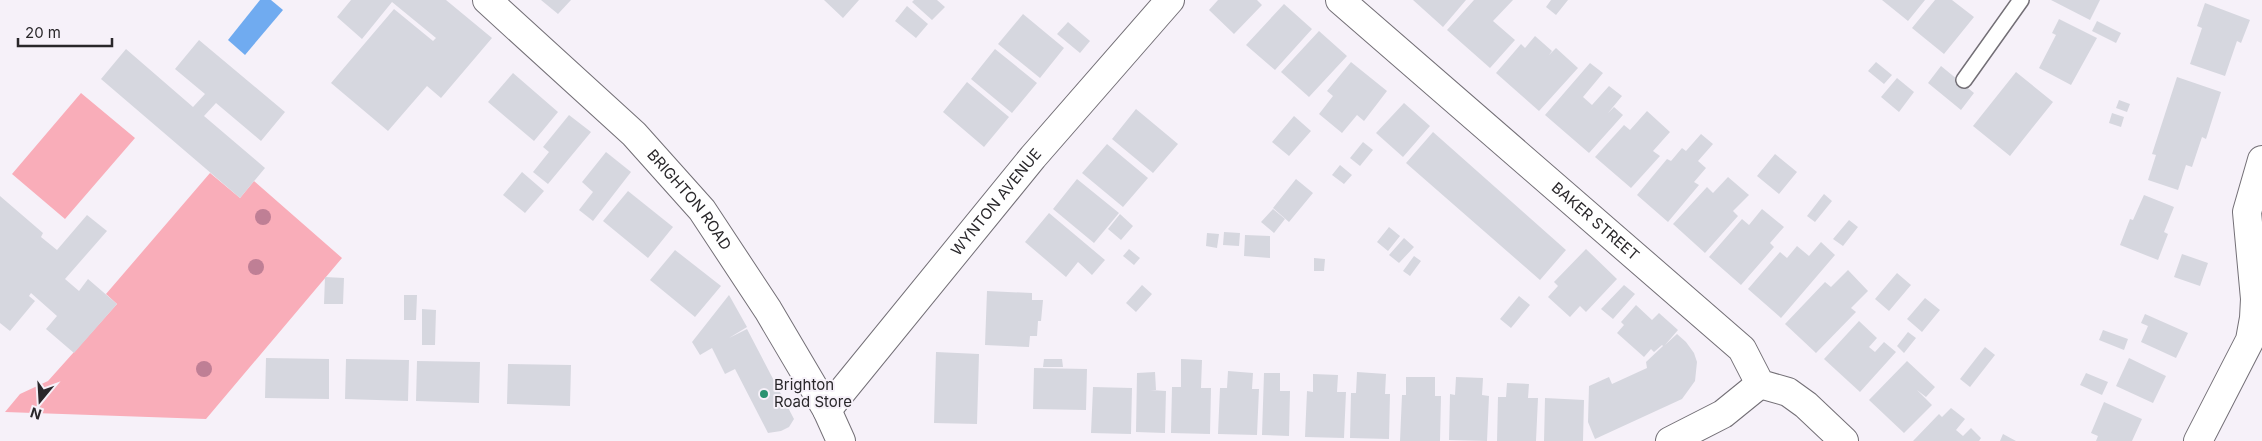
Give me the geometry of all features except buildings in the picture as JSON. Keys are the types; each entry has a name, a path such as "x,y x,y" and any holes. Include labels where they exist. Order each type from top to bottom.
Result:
{"street":[{"name":"BRIGHTON ROAD","path":"487,0 634,134 702,210 768,310 827,410 841,441"},
{"name":"WYNTON AVENUE","path":"827,410 1033,157 1170,0"},
{"name":"BAKER STREET","path":"1340,0 1742,349 1760,384"},
{"path":"2198,441 2250,340 2255,299 2247,212 2262,160"},
{"path":"1670,441 1723,414 1760,384 1788,392 1806,405 1844,441"}],"lane":[{"path":"1964,80 2021,0"}],"shaded area":[{"path":"81,93 135,138 65,219 12,174"},
{"path":"210,173 240,198 254,181 342,258 206,419 5,412 20,394 48,381 117,304 106,294"}],"water":[{"path":"260,0 271,0 283,10 245,55 228,40"}],"place":[{"name":"Brighton Road Store","path":"764,394"}]}
